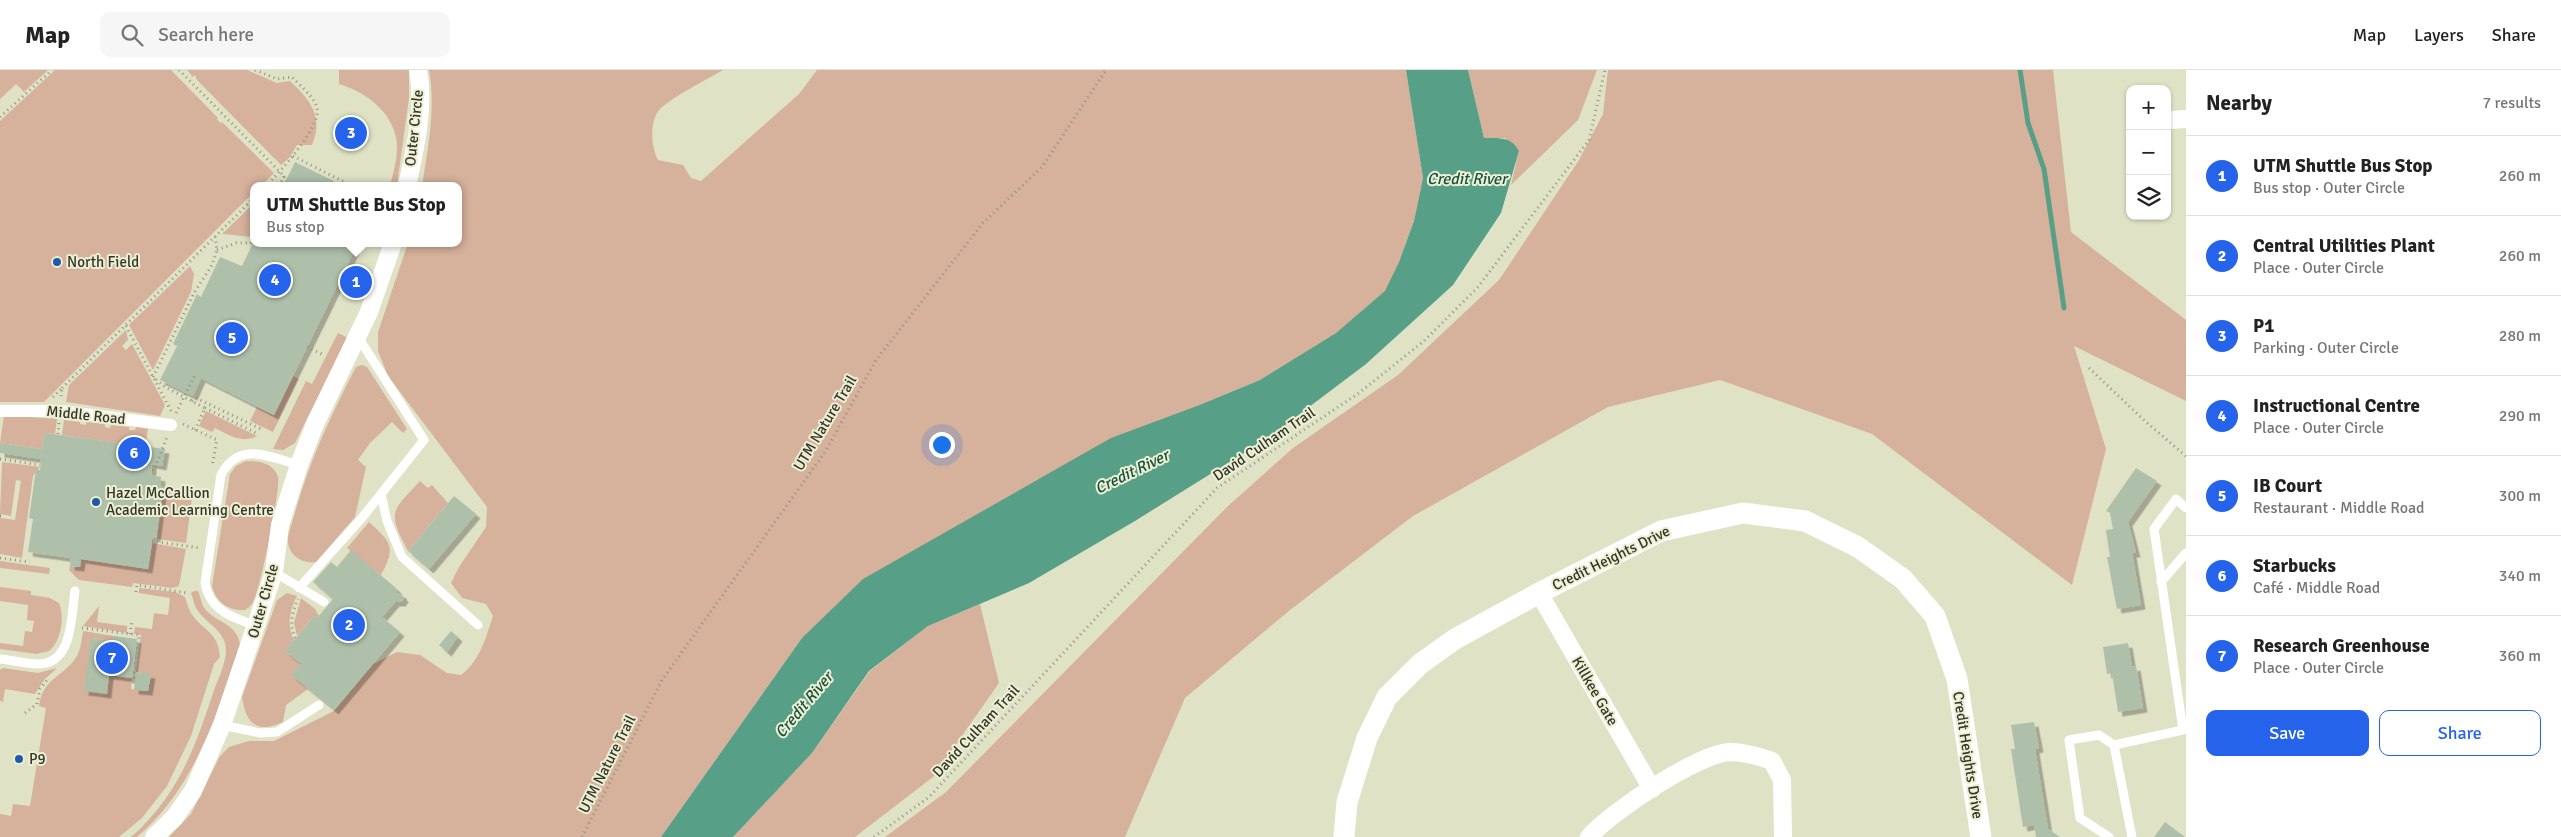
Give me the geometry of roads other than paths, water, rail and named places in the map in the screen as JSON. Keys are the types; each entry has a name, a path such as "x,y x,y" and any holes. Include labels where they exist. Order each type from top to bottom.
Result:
{"street":[{"name":"Outer Circle","path":"408,182 417,126 419,99 418,70"},
{"name":"Outer Circle","path":"154,837 174,818 192,791 222,725 274,572 280,525 299,465 315,424 358,337 378,290 392,247"},
{"name":"Middle Road","path":"0,411 60,411 171,425"},
{"name":"Credit Heights Drive","path":"1344,837 1347,802 1367,738 1387,697 1420,664 1455,639 1539,593 1661,531 1743,513 1805,522 1858,547 1903,579 1935,616 1957,679 1981,837"},
{"name":"Killkee Gate","path":"1539,593 1652,789"},
{"path":"1589,837 1602,823 1652,789 1701,760 1729,752 1752,754 1772,761 1782,780 1783,837"}],"lane":[{"path":"302,589 424,440 358,337"},
{"path":"257,626 220,611 213,605 207,593 205,583 221,475 227,464 238,455 254,453 299,465"},
{"path":"381,494 386,521 402,557 410,567 478,625"},
{"path":"2114,745 2183,730 2181,691 2161,582 2154,529 2176,499 2186,508"},
{"path":"2161,582 2186,553"},
{"path":"274,572 324,602"},
{"path":"0,659 36,664 45,663 58,656 67,640 75,592"},
{"path":"222,725 260,733 277,732 319,705"},
{"path":"2109,837 2080,818 2069,740 2099,735 2114,745 2132,837"}],"water":[{"name":"Credit River","path":"1406,70 1468,70 1484,138 1508,140 1519,151 1501,213 1453,285 1366,364 1268,438 1135,521 1029,583 928,626 869,671 812,753 733,837 661,837 802,638 863,579 1111,438 1260,380 1336,333 1385,291 1399,262 1414,221 1423,178"}],"waterway":[{"path":"2020,70 2028,123 2044,169 2064,308"}],"place":[{"name":"P1","path":"351,133"},
{"name":"North Field","path":"57,262"},
{"name":"Instructional Centre","path":"275,280"},
{"name":"UTM Shuttle Bus Stop","path":"356,282"},
{"name":"IB Court","path":"232,338"},
{"name":"Starbucks","path":"134,453"},
{"name":"Hazel McCallion Academic Learning Centre","path":"96,502"},
{"name":"Central Utilities Plant","path":"349,625"},
{"name":"Research Greenhouse","path":"112,658"},
{"name":"P9","path":"19,759"}]}
